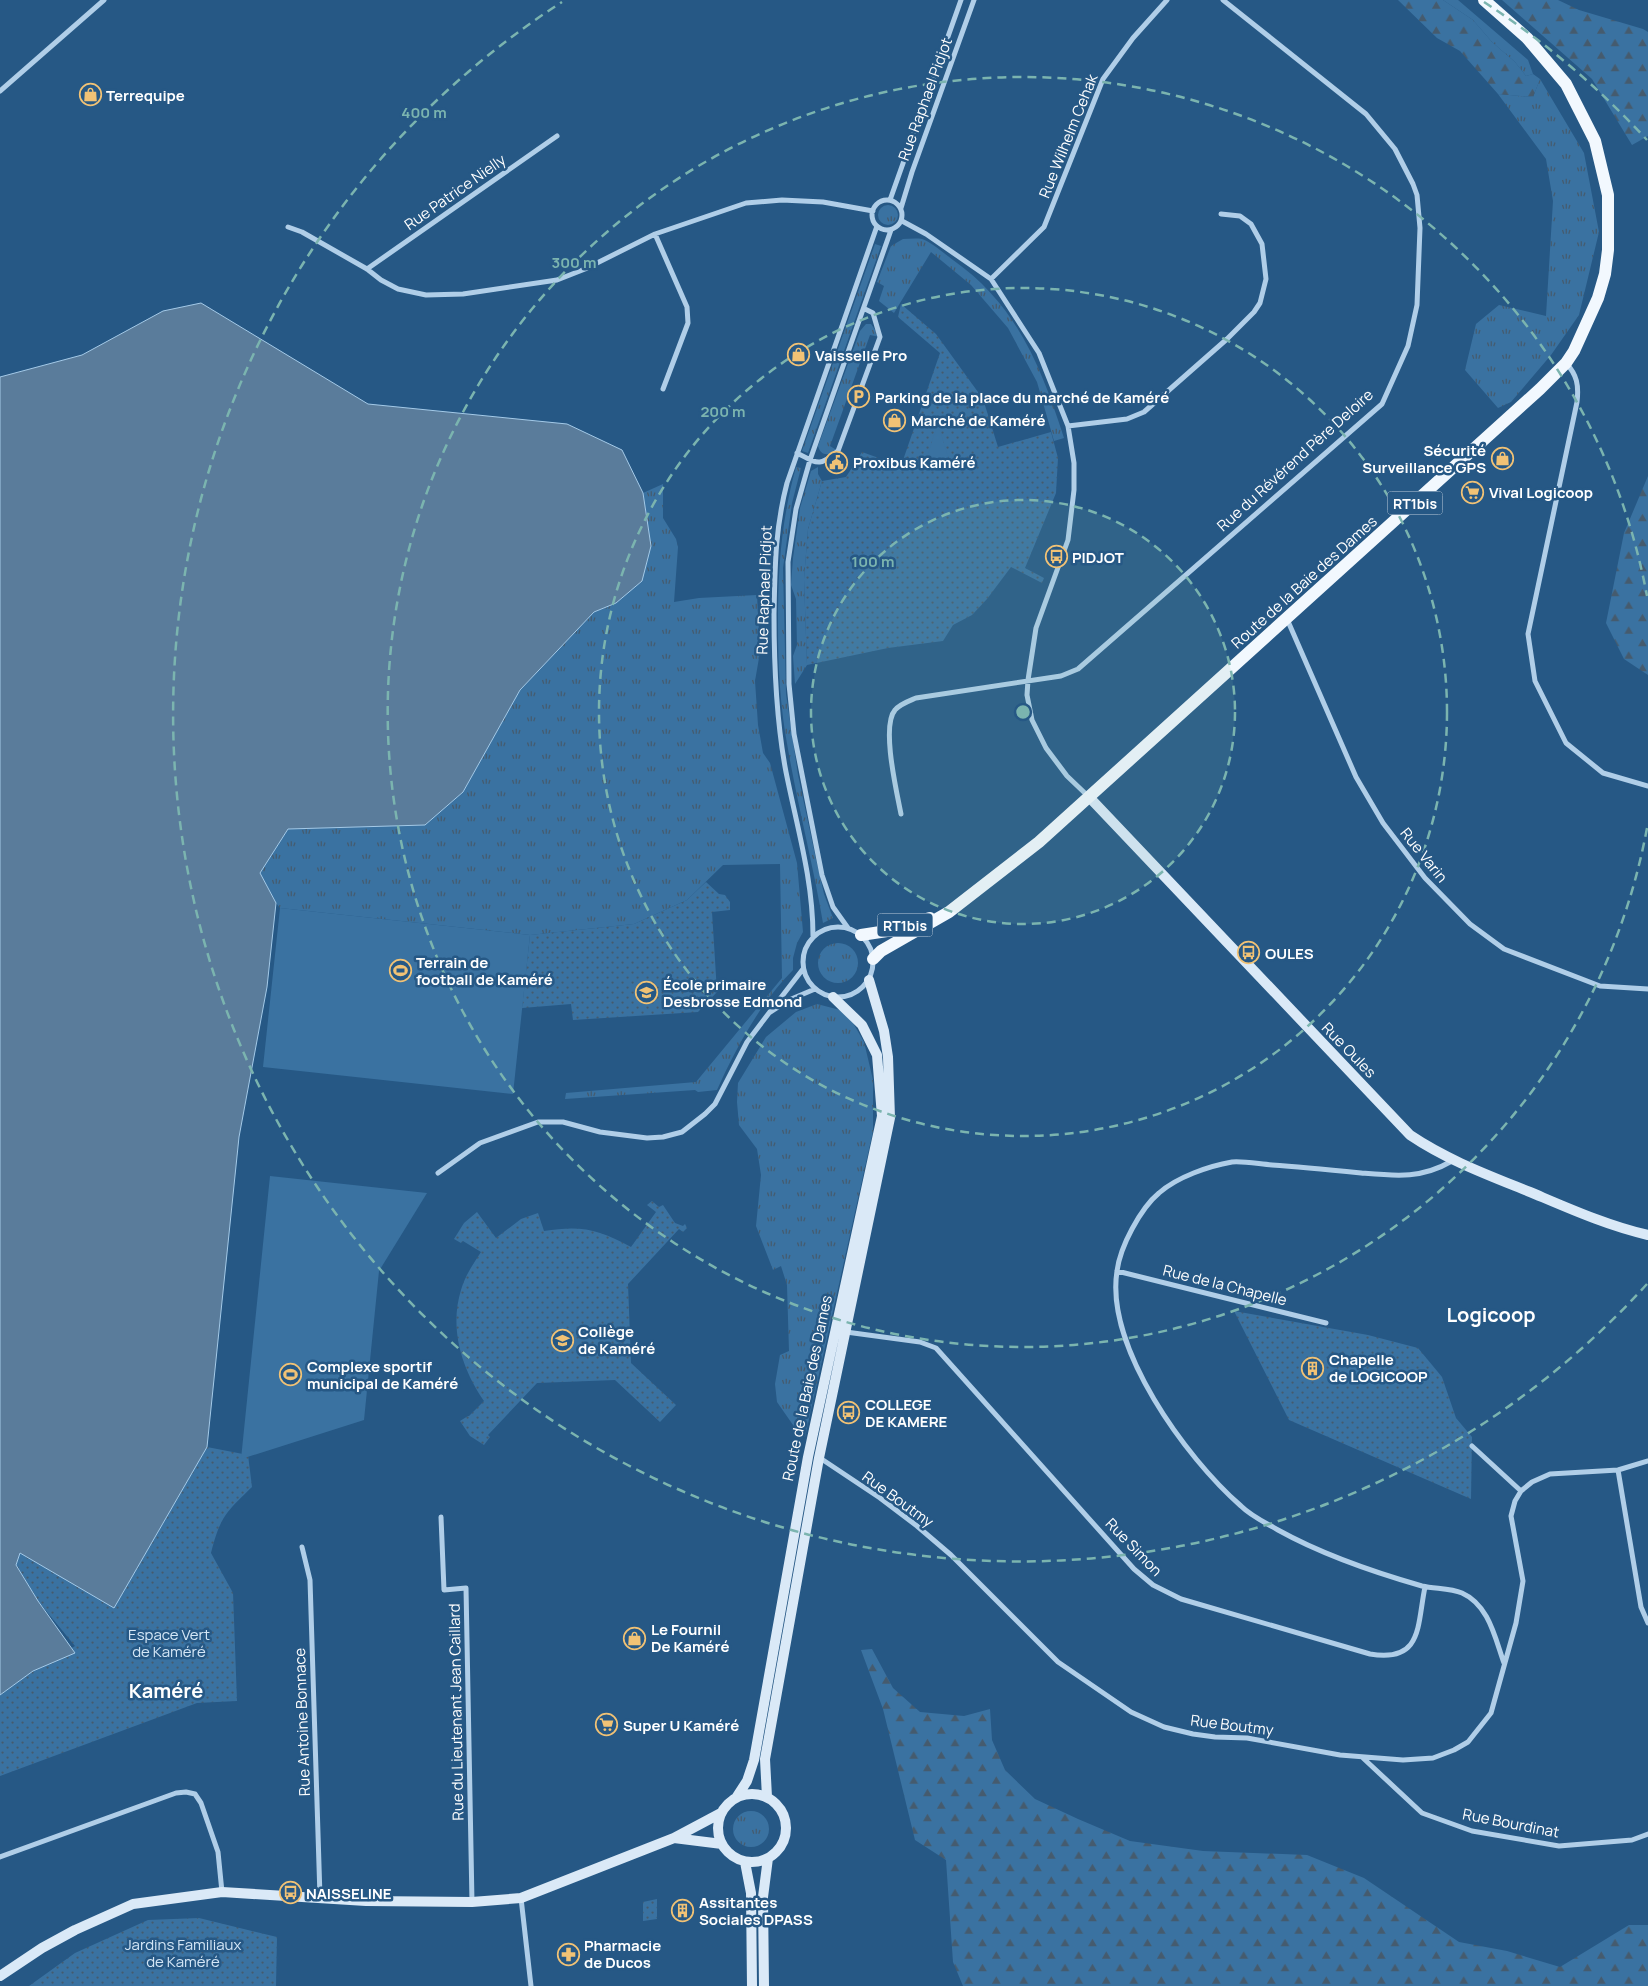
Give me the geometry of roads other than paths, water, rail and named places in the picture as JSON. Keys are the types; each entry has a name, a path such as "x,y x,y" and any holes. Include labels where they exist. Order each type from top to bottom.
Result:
{"main road":[{"name":"Route de la Baie des Dames","path":"873,959 882,951 949,912 1039,842 1090,798 1540,389 1566,362 1585,328 1598,298 1605,274 1609,222 1608,195 1601,163 1595,141 1566,84 1526,38 1484,0"},
{"name":"Rue Oules","path":"1090,798 1410,1135 1452,1161 1566,1207 1634,1232 1648,1235"},
{"name":"Route de la Baie des Dames","path":"861,935 887,931 949,912"},
{"name":"Route de la Baie des Dames","path":"767,1797 765,1759 819,1458 890,1118 888,1057 884,1031 869,980"},
{"name":"Route de la Baie des Dames","path":"736,1798 746,1781 754,1760 808,1457 882,1116 877,1055 862,1025 833,998"},
{"path":"746,1794 767,1797 782,1810 787,1830 785,1840 780,1849 768,1858 755,1863 745,1862 728,1852 722,1844 718,1834 718,1823 728,1804 736,1798 746,1794"},
{"path":"0,1976 42,1948 75,1930 133,1904 222,1892 366,1901 472,1902 521,1898 674,1838 722,1813"},
{"path":"674,1838 722,1844"},
{"path":"764,1986 763,1897 768,1858"},
{"path":"745,1862 752,1892 752,1986"}],"street":[{"path":"0,91 104,0"},
{"name":"Rue Raphael Pidjot","path":"890,200 961,0"},
{"name":"Rue Raphael Pidjot","path":"901,208 912,172 974,0"},
{"name":"Rue Wilhelm Cehak","path":"991,279 1044,227 1103,79 1134,38 1167,0"},
{"name":"Rue du Révérend Père Deloire","path":"901,814 889,739 890,720 895,709 916,698 1061,676 1078,669 1382,404 1408,346 1417,304 1420,228 1417,194 1408,172 1395,149 1366,114 1223,0"},
{"name":"Rue Patrice Nielly","path":"367,269 557,136"},
{"path":"288,227 302,232 398,289 426,295 463,294 558,280 655,234 746,204 782,200 823,202 872,212"},
{"path":"890,200 901,208 902,221 896,228 891,230 881,229 872,217 872,212 881,201 890,200"},
{"path":"1068,426 1127,419 1144,412 1227,339 1254,312 1260,303 1266,278 1262,244 1250,224 1240,216 1221,214"},
{"path":"902,221 926,234 991,279 1039,353 1068,426 1074,464 1074,490 1068,540 1036,628 1027,695 1032,720 1046,748 1068,776 1090,798"},
{"name":"Rue Raphael Pidjot","path":"813,936 811,889 786,770 775,693 775,556 779,512 797,453 877,226"},
{"name":"Rue Raphael Pidjot","path":"848,928 833,907 822,875 794,734 789,684 788,562 796,509 810,460 891,230"},
{"path":"655,234 687,307 688,323 664,389"},
{"path":"797,453 815,463 825,462 838,451 880,337 873,313 864,309"},
{"path":"1566,362 1577,380 1577,402 1528,634 1535,681 1566,743 1603,774 1648,786"},
{"name":"Rue Varin","path":"1287,619 1356,777 1383,823 1424,878 1470,924 1504,949 1600,986 1648,989"},
{"path":"830,927 848,928 861,935 867,942 873,959 873,970 869,980 854,994 833,998 815,990 806,977 803,969 804,951 813,936 830,927"},
{"path":"438,1173 480,1143 538,1122 563,1122 600,1132 641,1138 663,1137 682,1132 706,1114 715,1104 747,1042 803,969"},
{"path":"769,1013 789,1000 815,990"},
{"path":"1452,1161 1438,1169 1415,1176 1388,1176 1235,1162 1209,1167 1159,1192 1139,1216 1125,1242 1117,1271 1116,1296 1124,1334 1137,1370 1176,1434 1215,1482 1243,1508 1278,1530 1320,1552 1424,1587 1462,1593 1482,1608 1492,1628 1504,1664"},
{"name":"Rue de la Chapelle","path":"1117,1271 1326,1323"},
{"name":"Rue Simon","path":"845,1332 920,1342 936,1348 1134,1569 1164,1592 1180,1599 1250,1620 1386,1657 1400,1653 1412,1644 1417,1630 1424,1587"},
{"path":"1472,1446 1521,1491 1532,1482 1550,1474 1618,1470 1648,1461"},
{"name":"Rue Boutmy","path":"819,1458 880,1498 917,1526 970,1573 1058,1662 1131,1712 1164,1727 1193,1734 1247,1738 1363,1758 1403,1760 1433,1758 1454,1750 1468,1742 1490,1713 1516,1623 1523,1581 1512,1516 1515,1501 1521,1491"},
{"path":"1618,1470 1641,1607 1648,1623"},
{"name":"Rue du Lieutenant Jean Caillard","path":"441,1517 444,1590 466,1588 472,1902"},
{"name":"Rue Antoine Bonnace","path":"302,1547 310,1580 320,1898"},
{"name":"Rue Bourdinat","path":"1363,1758 1422,1813 1472,1831 1559,1846 1632,1840 1648,1834"},
{"path":"0,1856 176,1793 186,1792 195,1794 201,1803 218,1852 222,1892"},
{"path":"521,1898 531,1986"}],"place":[{"name":"Terrequipe","path":"90,95"},
{"name":"Vaisselle Pro","path":"799,355"},
{"name":"Parking de la place du marché de Kaméré","path":"859,397"},
{"name":"Marché de Kaméré","path":"895,420"},
{"name":"Sécurité Surveillance GPS","path":"1502,459"},
{"name":"Proxibus Kaméré","path":"837,462"},
{"name":"Vival Logicoop","path":"1473,492"},
{"name":"PIDJOT","path":"1056,557"},
{"name":"OULES","path":"1249,953"},
{"name":"Terrain de football de Kaméré","path":"400,971"},
{"name":"École primaire Desbrosse Edmond","path":"647,993"},
{"name":"Collège de Kaméré","path":"562,1340"},
{"name":"Chapelle de LOGICOOP","path":"1313,1368"},
{"name":"Complexe sportif municipal de Kaméré","path":"291,1375"},
{"name":"COLLEGE DE KAMERE","path":"849,1413"},
{"name":"Le Fournil De Kaméré","path":"635,1638"},
{"name":"Super U Kaméré","path":"607,1725"},
{"name":"NAISSELINE","path":"290,1893"},
{"name":"Assitantes Sociales DPASS","path":"683,1911"},
{"name":"Pharmacie de Ducos","path":"568,1954"}],"district":[{"name":"Logicoop","path":"1491,1314"},
{"name":"Kaméré","path":"166,1690"}],"park label":[{"name":"Espace Vert de Kaméré","path":"169,1642"},
{"name":"Jardins Familiaux de Kaméré","path":"183,1952"}]}
